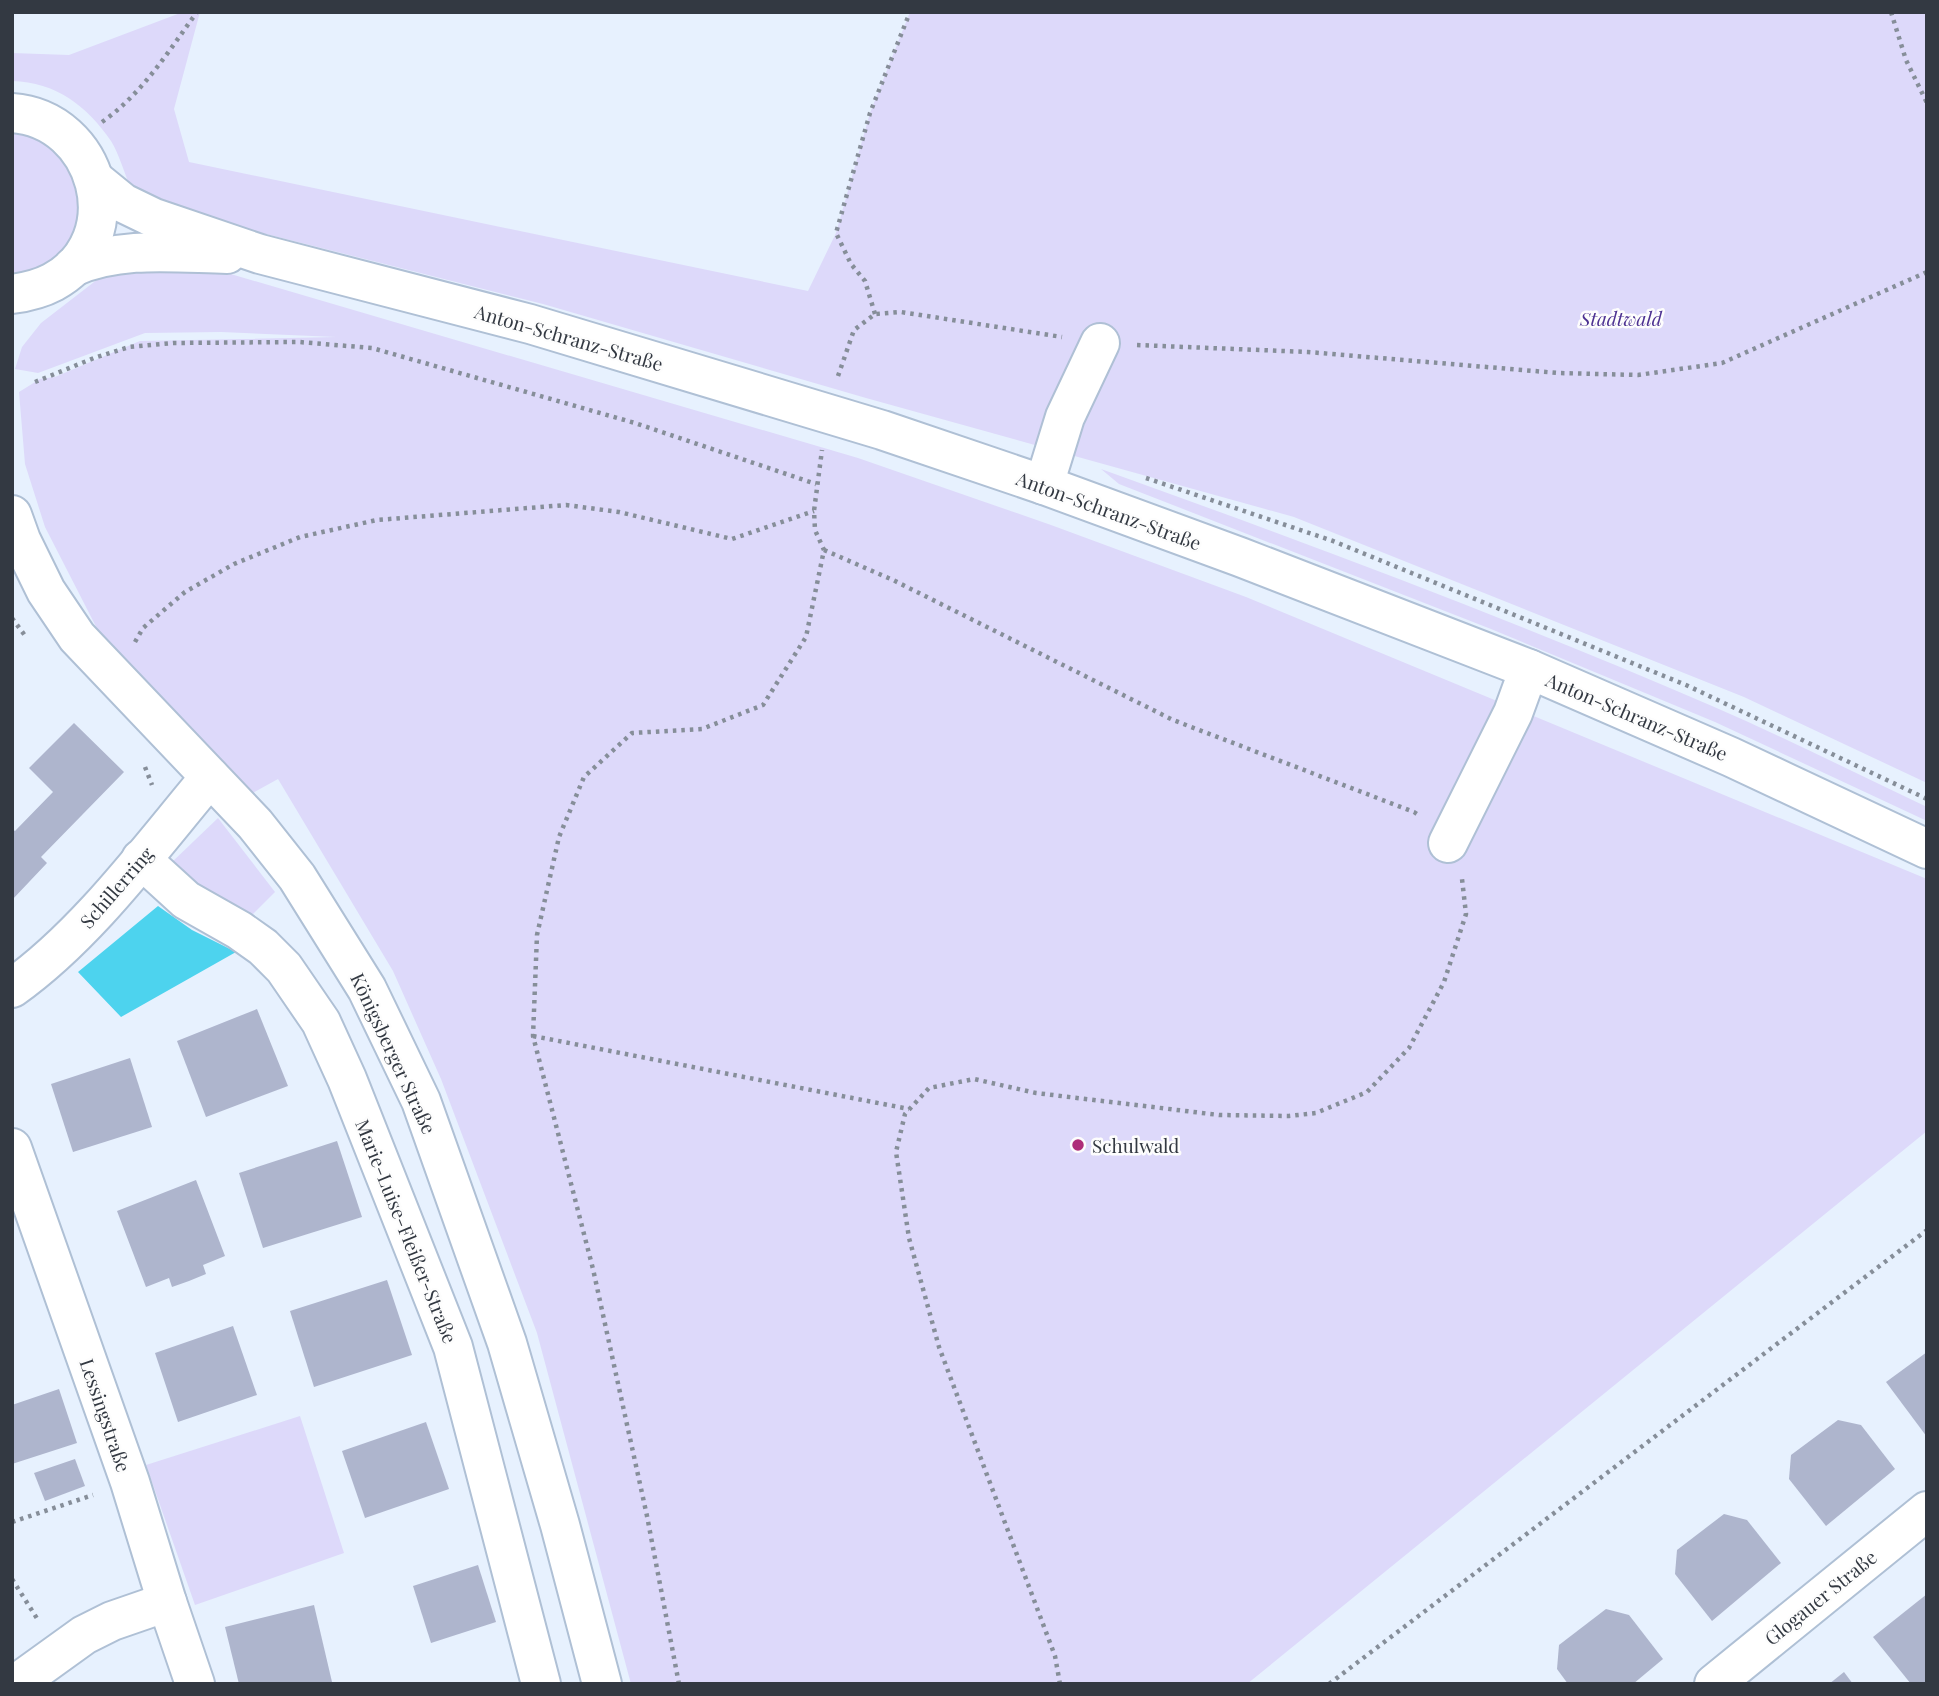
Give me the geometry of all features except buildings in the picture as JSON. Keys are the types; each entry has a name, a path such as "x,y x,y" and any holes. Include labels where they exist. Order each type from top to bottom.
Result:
{"street":[{"name":"Anton-Schranz-Straße","path":"12,113 41,119 58,128 74,141 87,160 96,181 98,204 95,227 86,248 73,267"},
{"name":"Anton-Schranz-Straße","path":"96,181 123,204 260,254 530,324 882,430 1044,485 1240,557 1529,670 1731,757 1927,849"},
{"name":"Anton-Schranz-Straße","path":"20,300 55,281 73,267 94,258 116,254 260,254"},
{"path":"1044,485 1065,417 1100,343"},
{"name":"Königsberger Straße","path":"12,515 46,591 77,637 255,824 312,899 367,989 421,1101 507,1343 560,1525 602,1684"},
{"path":"1448,843 1513,713 1529,670"},
{"name":"Schillerring","path":"12,988 38,970 71,937 210,777"},
{"name":"Marie-Luise-Fleißer-Straße","path":"141,859 186,900 263,947 284,968 321,1022 347,1079 453,1347 541,1684"},
{"name":"Lessingstraße","path":"12,1148 130,1482 195,1684"},
{"name":"Glogauer Straße","path":"1714,1684 1927,1511"},
{"path":"16,1684 84,1635 112,1621 167,1602"}],"path":[{"path":"74,141 120,109 151,76 197,12"},
{"path":"875,314 865,281 852,264 836,233 870,113 910,12"},
{"path":"1891,12 1906,60 1927,103"},
{"path":"836,382 854,330 875,314 901,312 1100,343 1308,352 1558,373 1638,375 1722,363 1927,272"},
{"path":"35,382 129,347 173,343 299,342 372,348 635,423 816,484"},
{"path":"679,1684 647,1516 593,1269 533,1036 537,935 559,837 584,777 632,733 702,729 763,705 806,637 824,550 815,530 814,511 823,442"},
{"path":"106,668 131,650 144,628 185,592 234,564 300,537 377,520 566,505 619,512 732,539 814,511"},
{"path":"824,550 893,580 1173,720 1414,811 1434,826 1461,865 1466,914 1444,982 1409,1048 1367,1092 1316,1113 1289,1116 1219,1115 1036,1093 974,1079 929,1088 905,1114 895,1152 909,1238 939,1347 1055,1656 1060,1684"},
{"path":"12,618 32,645"},
{"path":"142,760 154,791"},
{"path":"533,1036 910,1109"},
{"path":"1329,1684 1927,1230"},
{"path":"12,1522 130,1482"},
{"path":"12,1579 38,1621"}],"green space":[{"name":"Stadtwald","path":"183,12 200,12 174,109 189,162 808,291 836,233 870,113 910,12 1927,12 1927,783 1744,697 1294,517 866,398 543,304 183,213 130,186 111,141 81,107 43,86 12,81 12,53 69,55"},
{"path":"12,130 37,135 58,149 73,169 81,218 71,241 54,261 32,272 12,275"},
{"path":"207,267 858,458 1051,525 1246,597 1927,879 1927,1131 1247,1684 631,1684 537,1333 441,1079 393,971 278,779 249,795 108,650 45,527 25,464 19,392 40,379 55,377 140,341 336,337 221,332 145,333 38,373 15,369 22,347 41,323 107,272"},
{"path":"1101,469 1408,583 1712,706 1927,807 1927,821 1715,722 1491,629 1119,484"},
{"path":"218,818 275,892 250,917 216,910 170,864"},
{"path":"300,1416 344,1553 195,1605 146,1465"}],"water":[{"path":"158,906 192,930 236,952 121,1017 78,972"}],"place":[{"name":"Schulwald","path":"1078,1145"}]}
